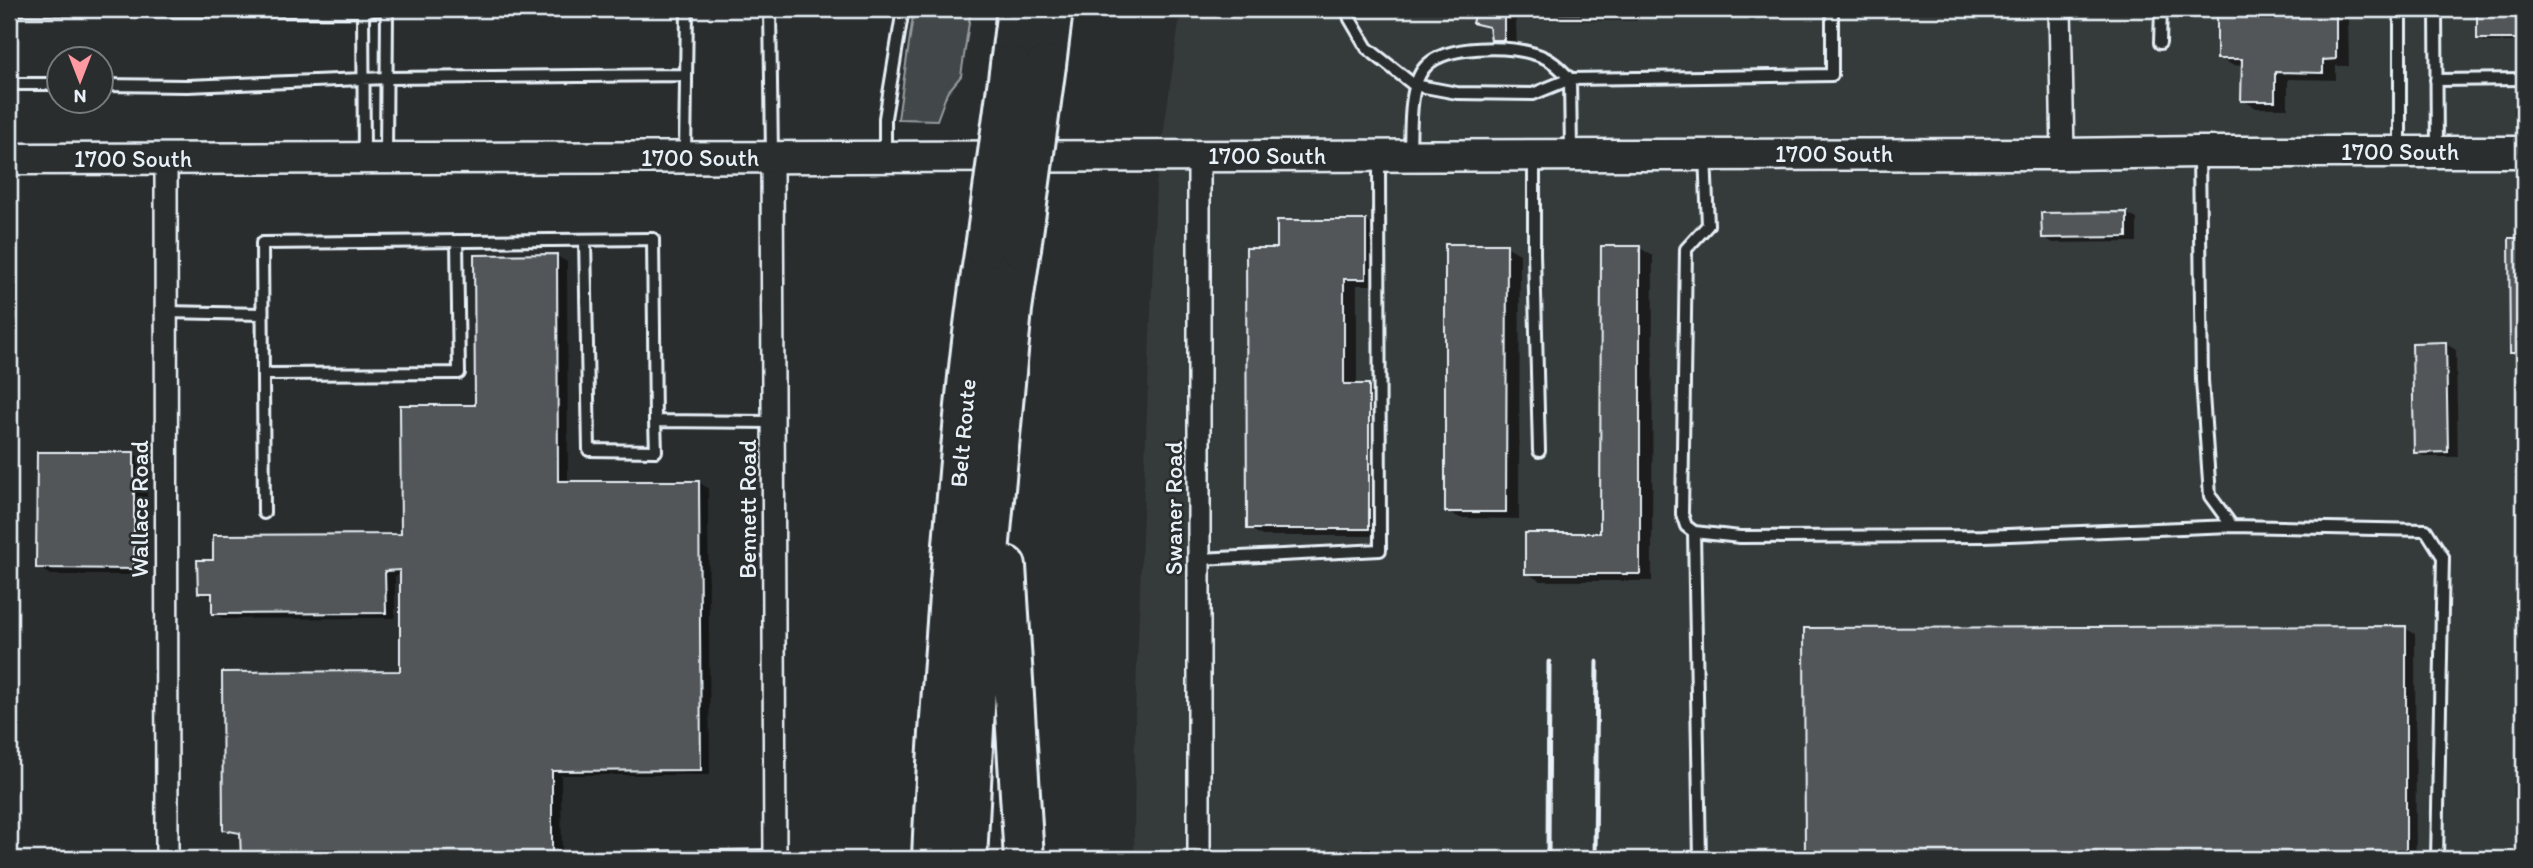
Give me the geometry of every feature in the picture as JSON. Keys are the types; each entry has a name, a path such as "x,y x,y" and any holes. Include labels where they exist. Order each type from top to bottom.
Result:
{"highway":[{"name":"Belt Route","path":"1017,9 1028,65"},
{"name":"Belt Route","path":"932,859 942,678 975,312 1003,248 1028,65 1053,9"},
{"name":"Belt Route","path":"967,859 976,690 1012,309 1003,248"},
{"path":"999,442 1024,859"}],"street":[{"path":"2060,9 2063,154"},
{"name":"1700 South","path":"9,159 2524,152"},
{"name":"Swaner Road","path":"1199,156 1199,859"},
{"name":"Bennett Road","path":"772,158 775,858"},
{"name":"Wallace Road","path":"166,159 167,859"}],"lane":[{"path":"9,9 386,9 387,78 375,159"},
{"path":"685,158 687,9"},
{"path":"771,9 772,158"},
{"path":"885,158 885,121 903,9"},
{"path":"1347,9 1367,48 1414,85 1457,93 1533,94 1570,79 1832,75 1832,9"},
{"path":"2160,43 2161,9"},
{"path":"2400,9 2400,152"},
{"path":"2436,9 2437,152"},
{"path":"363,11 363,78 375,159"},
{"path":"1410,155 1414,85 1426,65 1469,48 1504,48 1537,54 1555,63 1570,79 1572,155"},
{"path":"116,85 187,86 363,78 686,75"},
{"path":"2436,80 2524,79"},
{"path":"9,84 46,85"},
{"path":"2199,152 2202,380 2210,496 2232,526"},
{"path":"1705,154 1708,225 1686,249 1682,514 1686,526 1694,532 1740,537 1983,536 2232,526 2426,530 2443,557 2437,859"},
{"path":"1200,559 1380,550 1379,155"},
{"path":"1534,155 1539,451"},
{"path":"264,513 262,243 653,239 656,451 589,450 585,240"},
{"path":"263,374 459,373 457,241"},
{"path":"166,313 262,314"},
{"path":"655,422 774,422"},
{"path":"1694,532 1700,859"},
{"path":"640,858 775,858"}],"shaded area":[{"path":"914,9 971,9 961,76 947,93 937,120 898,119"},
{"path":"1181,9 2524,9 2524,859 1134,859 1135,716 1156,185"}],"building":[{"path":"1476,9 1624,9 1624,14 1504,13 1504,40 1491,40 1489,27 1472,23"},
{"path":"2217,9 2336,9 2336,59 2323,60 2323,73 2275,72 2275,101 2241,101 2242,59 2217,59"},
{"path":"2477,9 2524,9 2524,39 2477,39"},
{"path":"2127,212 2127,237 2042,238 2041,213"},
{"path":"1277,220 1366,220 1366,279 1344,279 1344,384 1369,384 1369,529 1247,529 1246,248 1277,248"},
{"path":"2509,238 2522,238 2524,246 2524,353 2510,353"},
{"path":"1445,244 1507,244 1506,512 1445,512"},
{"path":"1601,246 1640,246 1640,574 1525,574 1525,533 1600,533"},
{"path":"557,254 558,481 699,481 701,770 552,771 552,859 241,859 240,833 223,830 222,672 400,671 400,570 385,571 386,613 212,614 212,593 198,593 197,560 213,560 213,535 401,534 400,405 475,405 474,255"},
{"path":"2446,342 2448,452 2414,453 2412,343"},
{"path":"37,452 134,452 134,569 36,568"},
{"path":"2406,626 2406,859 1805,859 1804,628"}],"railway":[{"path":"1548,859 1549,662"},
{"path":"1595,859 1597,662"}]}
